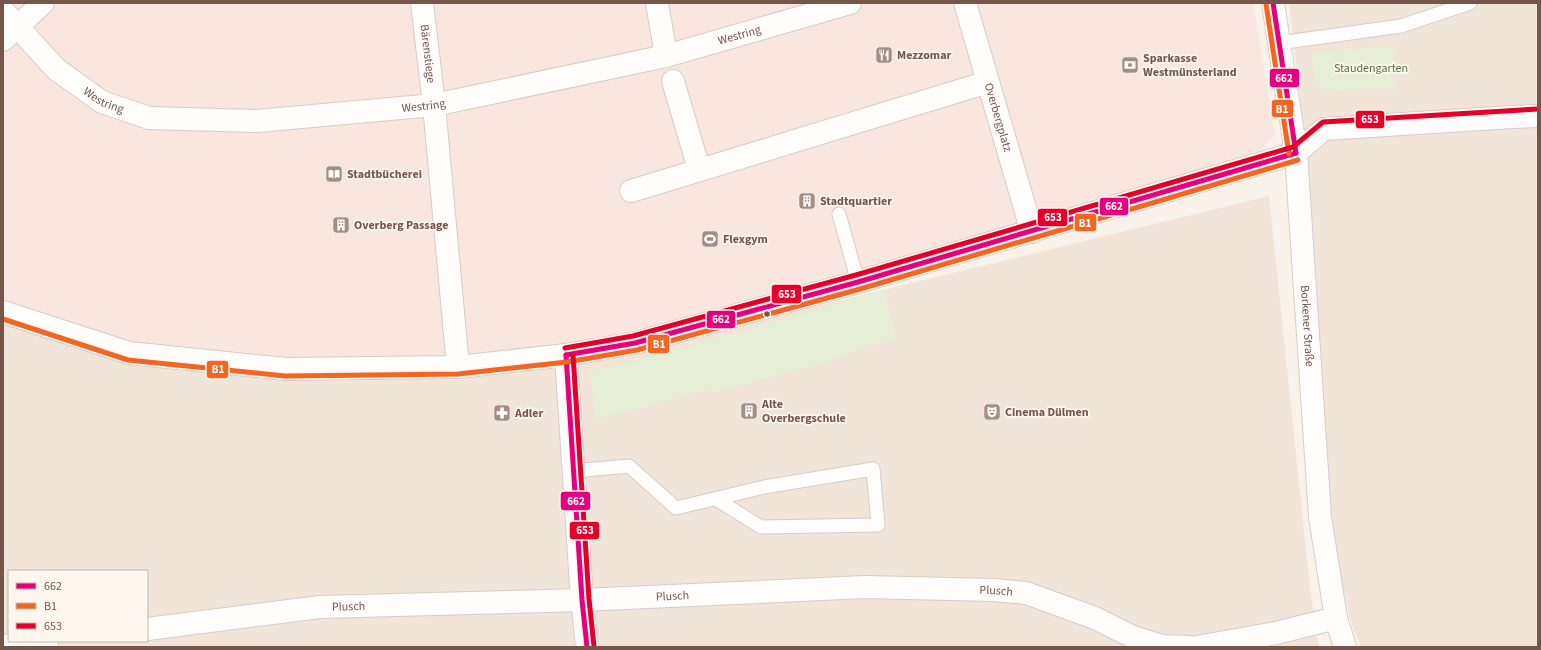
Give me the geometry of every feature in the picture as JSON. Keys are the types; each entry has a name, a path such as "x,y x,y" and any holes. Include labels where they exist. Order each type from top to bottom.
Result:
{"street":[{"path":"10,33 43,3"},
{"name":"Bärenstiege","path":"422,3 434,105 458,367"},
{"path":"657,3 666,56"},
{"name":"Westring","path":"3,10 10,33 56,69 102,102 149,118 257,121 434,105 666,56 850,3"},
{"name":"Overbergplatz","path":"965,3 1032,232"},
{"name":"Borkener Straße","path":"1273,3 1296,153 1320,517 1336,618 1346,647"},
{"path":"673,81 699,170"},
{"path":"631,191 988,82"},
{"path":"3,312 129,353 286,369 458,367 566,355 635,343 858,282 1032,232 1296,153 1324,129 1512,116 1538,116"},
{"path":"566,355 582,600 587,647"},
{"name":"Plusch","path":"148,629 320,607 582,600 865,588 994,590 1026,593 1095,618 1132,637 1162,646 1189,647"},
{"path":"1197,647 1276,633 1336,618"},
{"path":"13,646 40,642"}],"lane":[{"path":"1279,43 1401,26 1470,3"},
{"path":"839,214 858,282"},
{"path":"574,471 629,466 676,508 764,487 873,469 878,525 761,527 716,499"}],"shaded area":[{"path":"3,3 1253,3 1275,135 1259,151 918,258 634,336 447,359 288,363 133,346 3,304"},
{"path":"1289,3 1538,3 1538,647 1361,647 1351,622 1333,542 1306,149"},
{"path":"1269,196 1310,589 1319,647 3,647 3,320 633,351"}],"green space":[{"name":"Staudengarten","path":"1393,45 1397,89 1332,91 1321,88 1314,79 1311,53"},
{"path":"884,290 897,339 848,352 848,356 711,393 710,389 595,420 590,371 635,361"}],"transit line":[{"name":"662","path":"1273,3 1296,153"},
{"name":"B1","path":"1266,4 1289,154"},
{"name":"653","path":"565,348 633,336 856,275 1293,147 1323,122 1538,109"},
{"name":"662","path":"566,355 635,343 858,282 1296,153"},
{"name":"B1","path":"3,319 128,360 285,376 458,374 567,362 637,350 860,289 1298,160"},
{"name":"662","path":"566,355 582,600 587,647"},
{"name":"653","path":"573,355 589,599 594,646"}],"place":[{"name":"Mezzomar","path":"884,55"},
{"name":"Sparkasse Westmünsterland","path":"1130,65"},
{"name":"Stadtbücherei","path":"334,174"},
{"name":"Stadtquartier","path":"807,201"},
{"name":"Overberg Passage","path":"341,225"},
{"name":"Flexgym","path":"710,239"},
{"name":"Alte Overbergschule","path":"749,411"},
{"name":"Cinema Dülmen","path":"992,412"},
{"name":"Adler","path":"502,413"}]}
